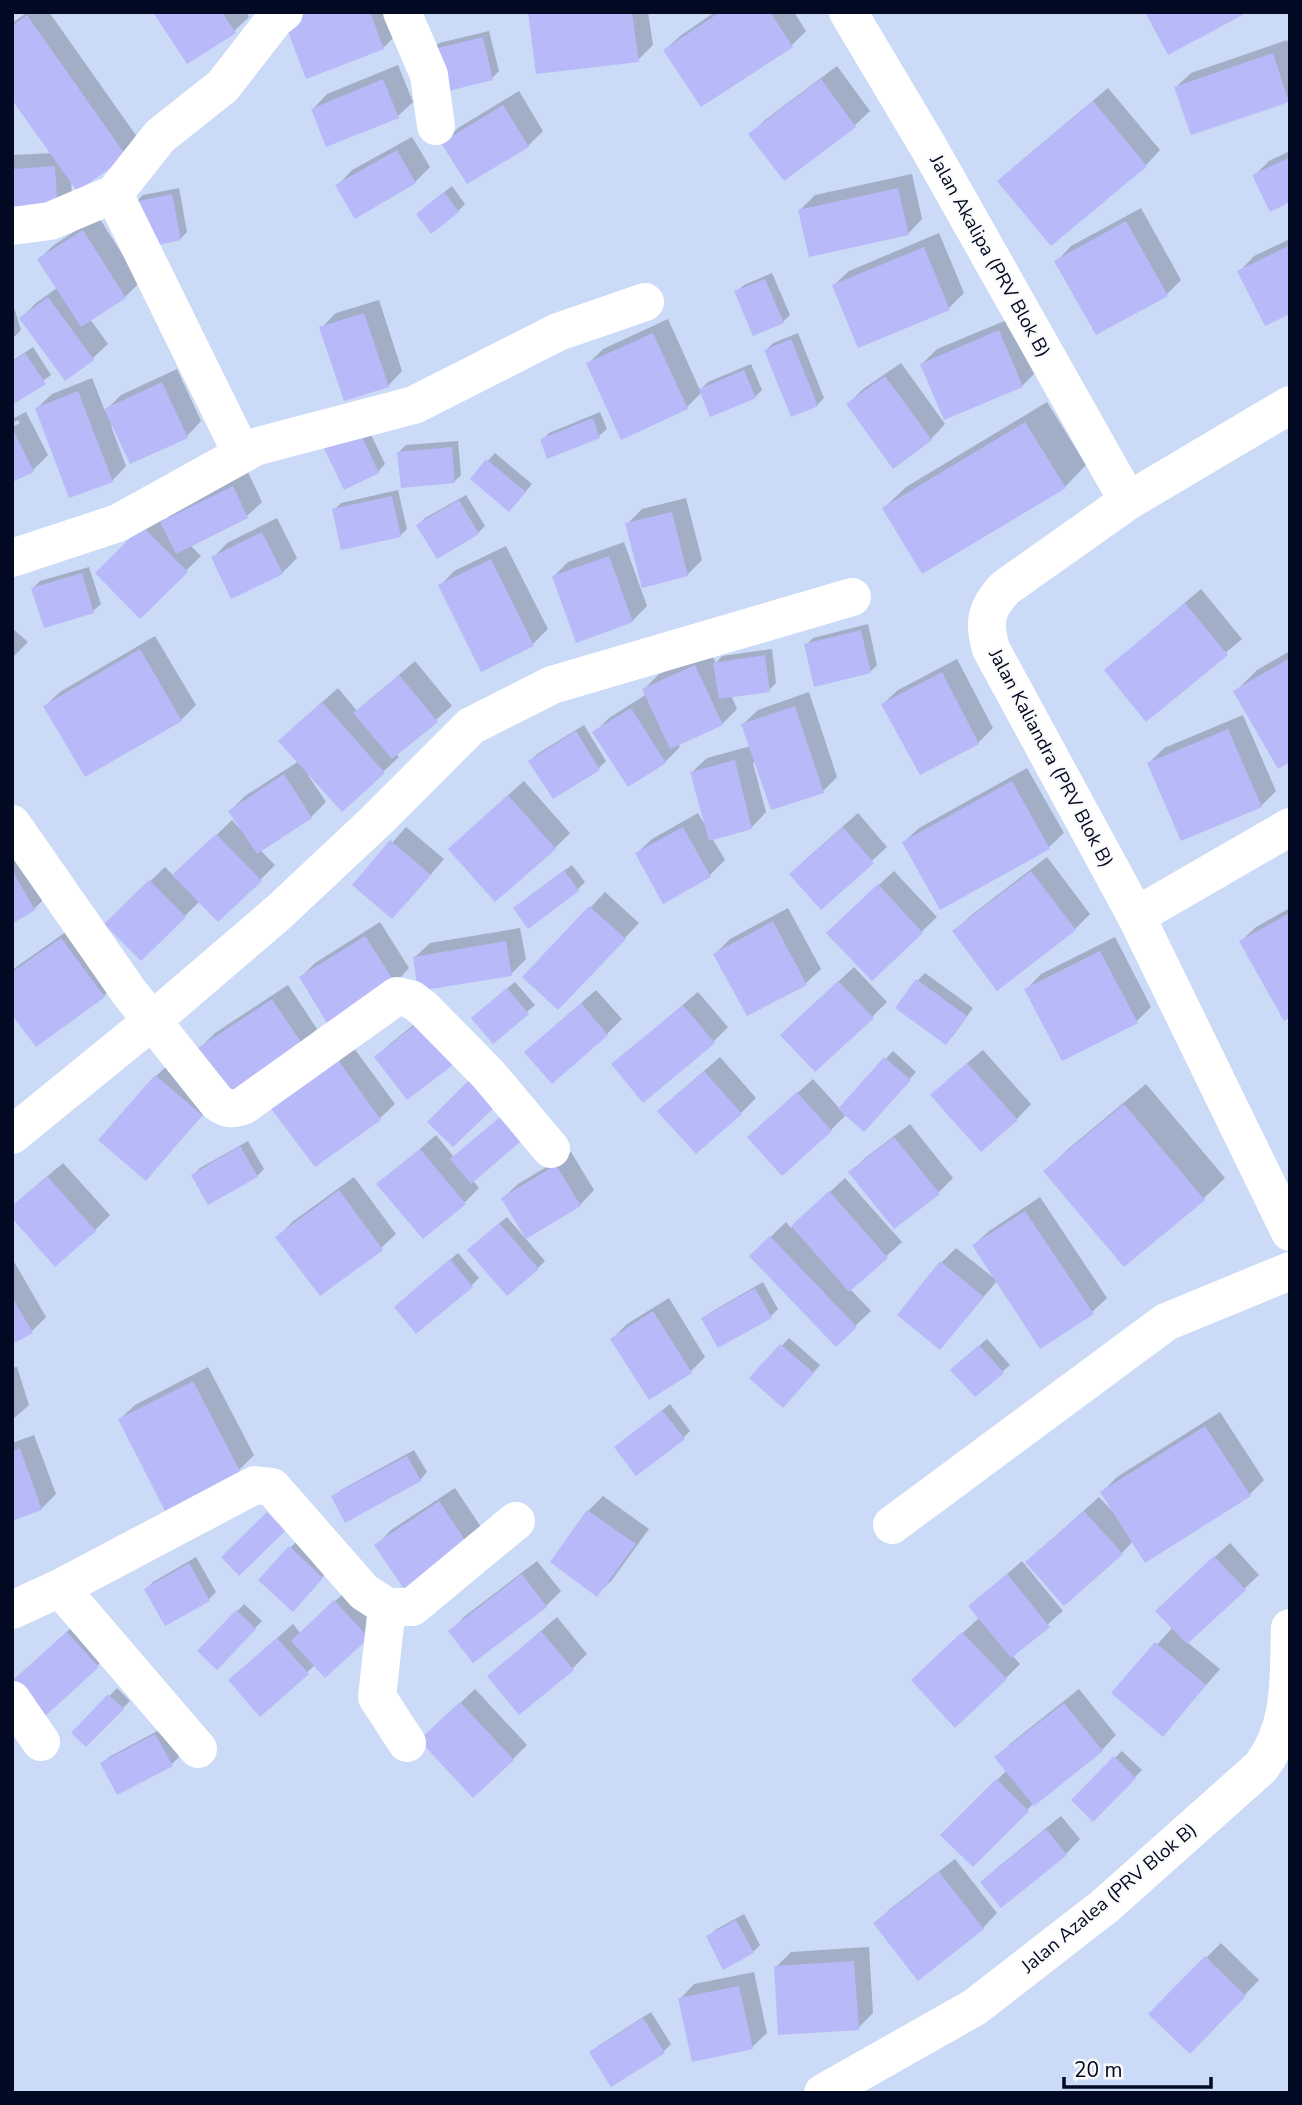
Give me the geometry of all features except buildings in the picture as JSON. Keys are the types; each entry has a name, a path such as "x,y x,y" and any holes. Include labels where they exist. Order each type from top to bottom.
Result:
{"street":[{"path":"12,226 50,221 114,194 160,136 223,86 275,19 284,12"},
{"path":"402,12 429,75 436,126"},
{"name":"Jalan Akalipa (PRV Blok B)","path":"848,12 929,148 1128,501"},
{"path":"114,194 242,454"},
{"path":"12,558 118,523 255,447 414,405 558,332 645,302"},
{"name":"Jalan Kaliandra (PRV Blok B)","path":"1290,405 1128,501 1005,588 992,602 987,617 986,634 990,649 1136,916 1290,1232"},
{"path":"12,1135 153,1020 279,912 377,820 471,726 552,685 852,597"},
{"path":"12,824 129,992 217,1102 230,1109 243,1106 397,996 404,996 424,1008 488,1073 551,1149"},
{"path":"1136,916 1290,827"},
{"path":"892,1525 1166,1322 1290,1271"},
{"path":"12,1609 60,1588 255,1485 272,1487 364,1592 387,1607 412,1606 516,1521"},
{"path":"60,1588 198,1749"},
{"path":"387,1607 377,1697 407,1743"},
{"name":"Jalan Azalea (PRV Blok B)","path":"823,2093 975,2007 1105,1906 1261,1767 1272,1754 1285,1721 1290,1628"},
{"path":"12,1700 41,1742"}]}
